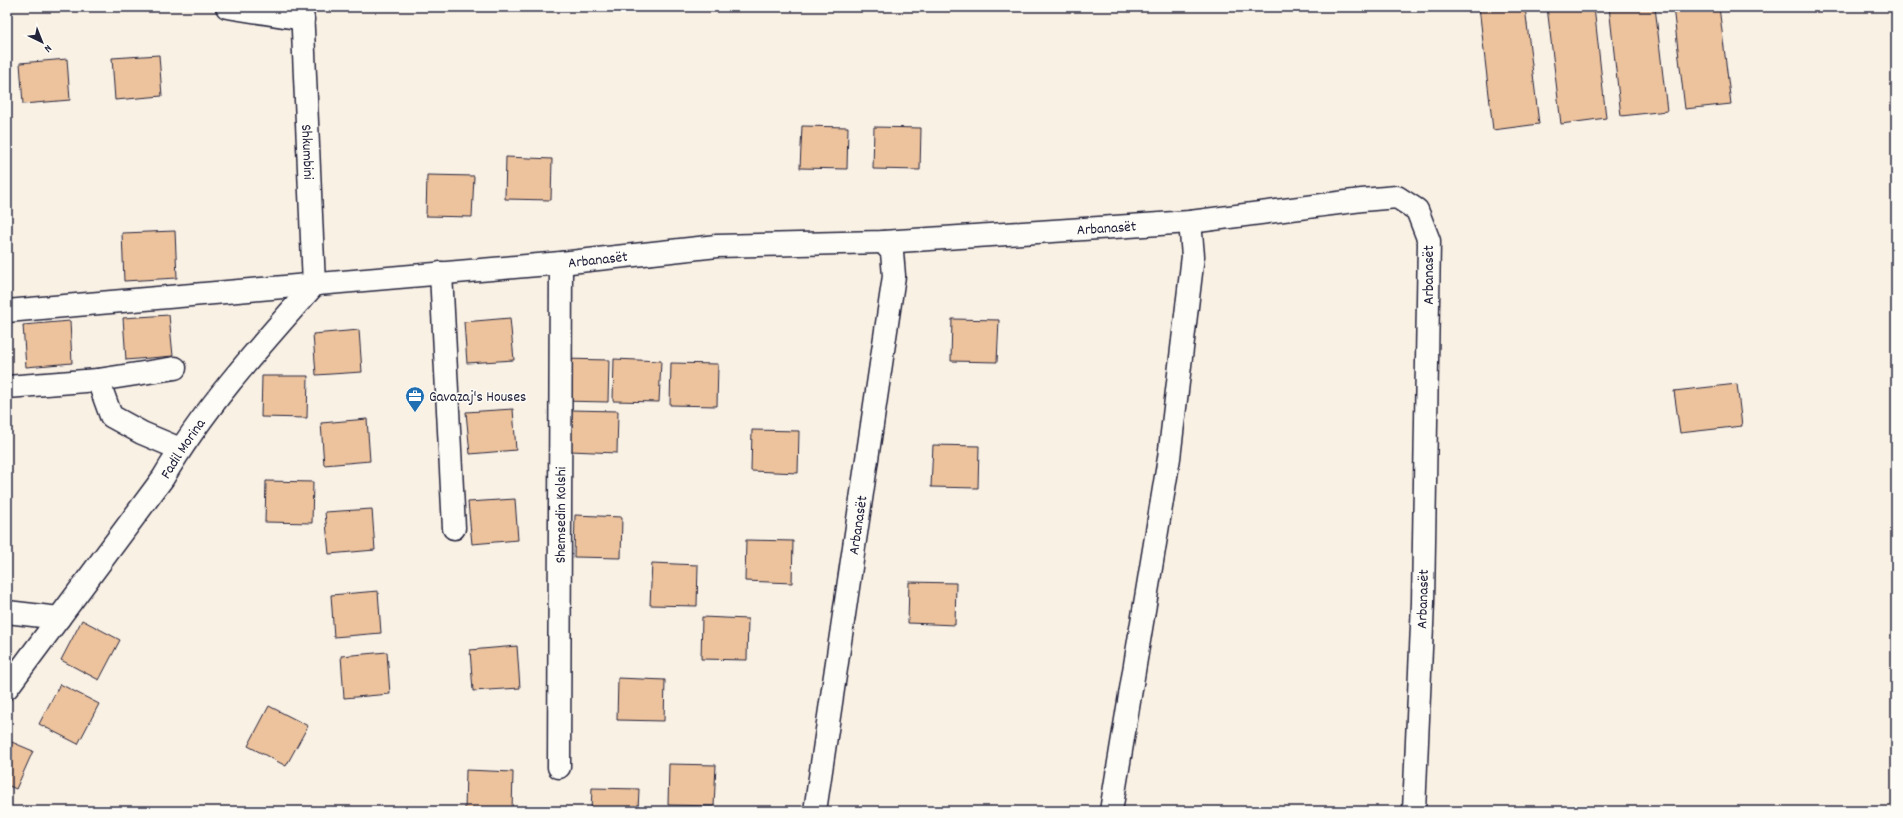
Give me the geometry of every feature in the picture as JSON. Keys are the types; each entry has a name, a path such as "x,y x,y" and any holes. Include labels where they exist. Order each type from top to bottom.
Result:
{"street":[{"name":"Shkumbini","path":"227,7 302,13 314,285"},
{"name":"Arbanasët","path":"7,311 441,274 717,246 883,242 1190,222 1362,200 1397,197 1417,210 1429,241 1422,602 1414,811"},
{"path":"1111,811 1169,458 1193,256 1190,222"},
{"name":"Arbanasët","path":"815,811 894,276 892,252 883,242"},
{"name":"Shemsedin Kolshi","path":"558,767 561,263"},
{"path":"441,274 454,528"},
{"name":"Fadil Morina","path":"7,688 163,478 180,449 258,348 314,285"},
{"path":"7,387 98,380 175,368"},
{"path":"98,380 111,416 142,433 180,449"},
{"path":"7,612 59,618"}],"building":[{"path":"1479,7 1525,7 1539,124 1493,130"},
{"path":"1547,7 1594,7 1606,118 1561,124"},
{"path":"1609,7 1655,7 1667,111 1621,116"},
{"path":"1673,7 1719,7 1731,104 1685,109"},
{"path":"159,55 162,96 115,100 112,58"},
{"path":"67,59 70,100 23,104 20,63"},
{"path":"802,126 848,127 847,169 800,168"},
{"path":"874,127 921,128 920,170 873,169"},
{"path":"506,157 552,159 551,200 505,199"},
{"path":"427,175 474,176 472,217 426,216"},
{"path":"175,231 177,278 124,281 122,233"},
{"path":"169,315 173,356 126,360 123,318"},
{"path":"510,318 514,360 467,363 464,322"},
{"path":"952,319 999,320 997,362 951,361"},
{"path":"70,321 72,363 26,367 23,325"},
{"path":"359,330 362,372 316,375 313,334"},
{"path":"563,359 609,360 608,402 561,401"},
{"path":"614,359 661,361 659,402 613,401"},
{"path":"671,363 718,364 717,406 670,405"},
{"path":"262,376 308,376 307,418 261,417"},
{"path":"1737,384 1742,426 1680,433 1674,391"},
{"path":"513,409 516,450 470,454 466,412"},
{"path":"571,410 618,411 617,453 570,451"},
{"path":"367,419 370,461 324,465 321,423"},
{"path":"752,430 799,431 798,473 751,471"},
{"path":"933,445 979,446 978,488 931,487"},
{"path":"266,481 313,482 312,523 265,522"},
{"path":"515,499 518,540 472,544 468,502"},
{"path":"372,509 375,550 329,554 325,512"},
{"path":"575,515 622,517 621,558 574,557"},
{"path":"746,540 793,541 792,583 745,581"},
{"path":"652,563 698,565 697,606 650,605"},
{"path":"909,582 956,583 955,625 908,623"},
{"path":"378,591 381,633 334,637 331,595"},
{"path":"702,617 748,619 747,660 701,659"},
{"path":"82,620 120,640 99,680 61,660"},
{"path":"517,646 520,688 473,691 470,650"},
{"path":"387,652 390,694 344,698 341,656"},
{"path":"618,678 665,680 664,721 617,720"},
{"path":"60,684 99,704 78,744 39,724"},
{"path":"269,706 308,726 286,766 248,746"},
{"path":"7,740 33,751 16,789 7,785"},
{"path":"669,764 716,765 714,806 668,805"},
{"path":"466,770 513,772 512,811 465,811"},
{"path":"592,788 639,789 638,811 591,811"}],"place":[{"name":"Gavazaj's Houses","path":"415,413"}]}
